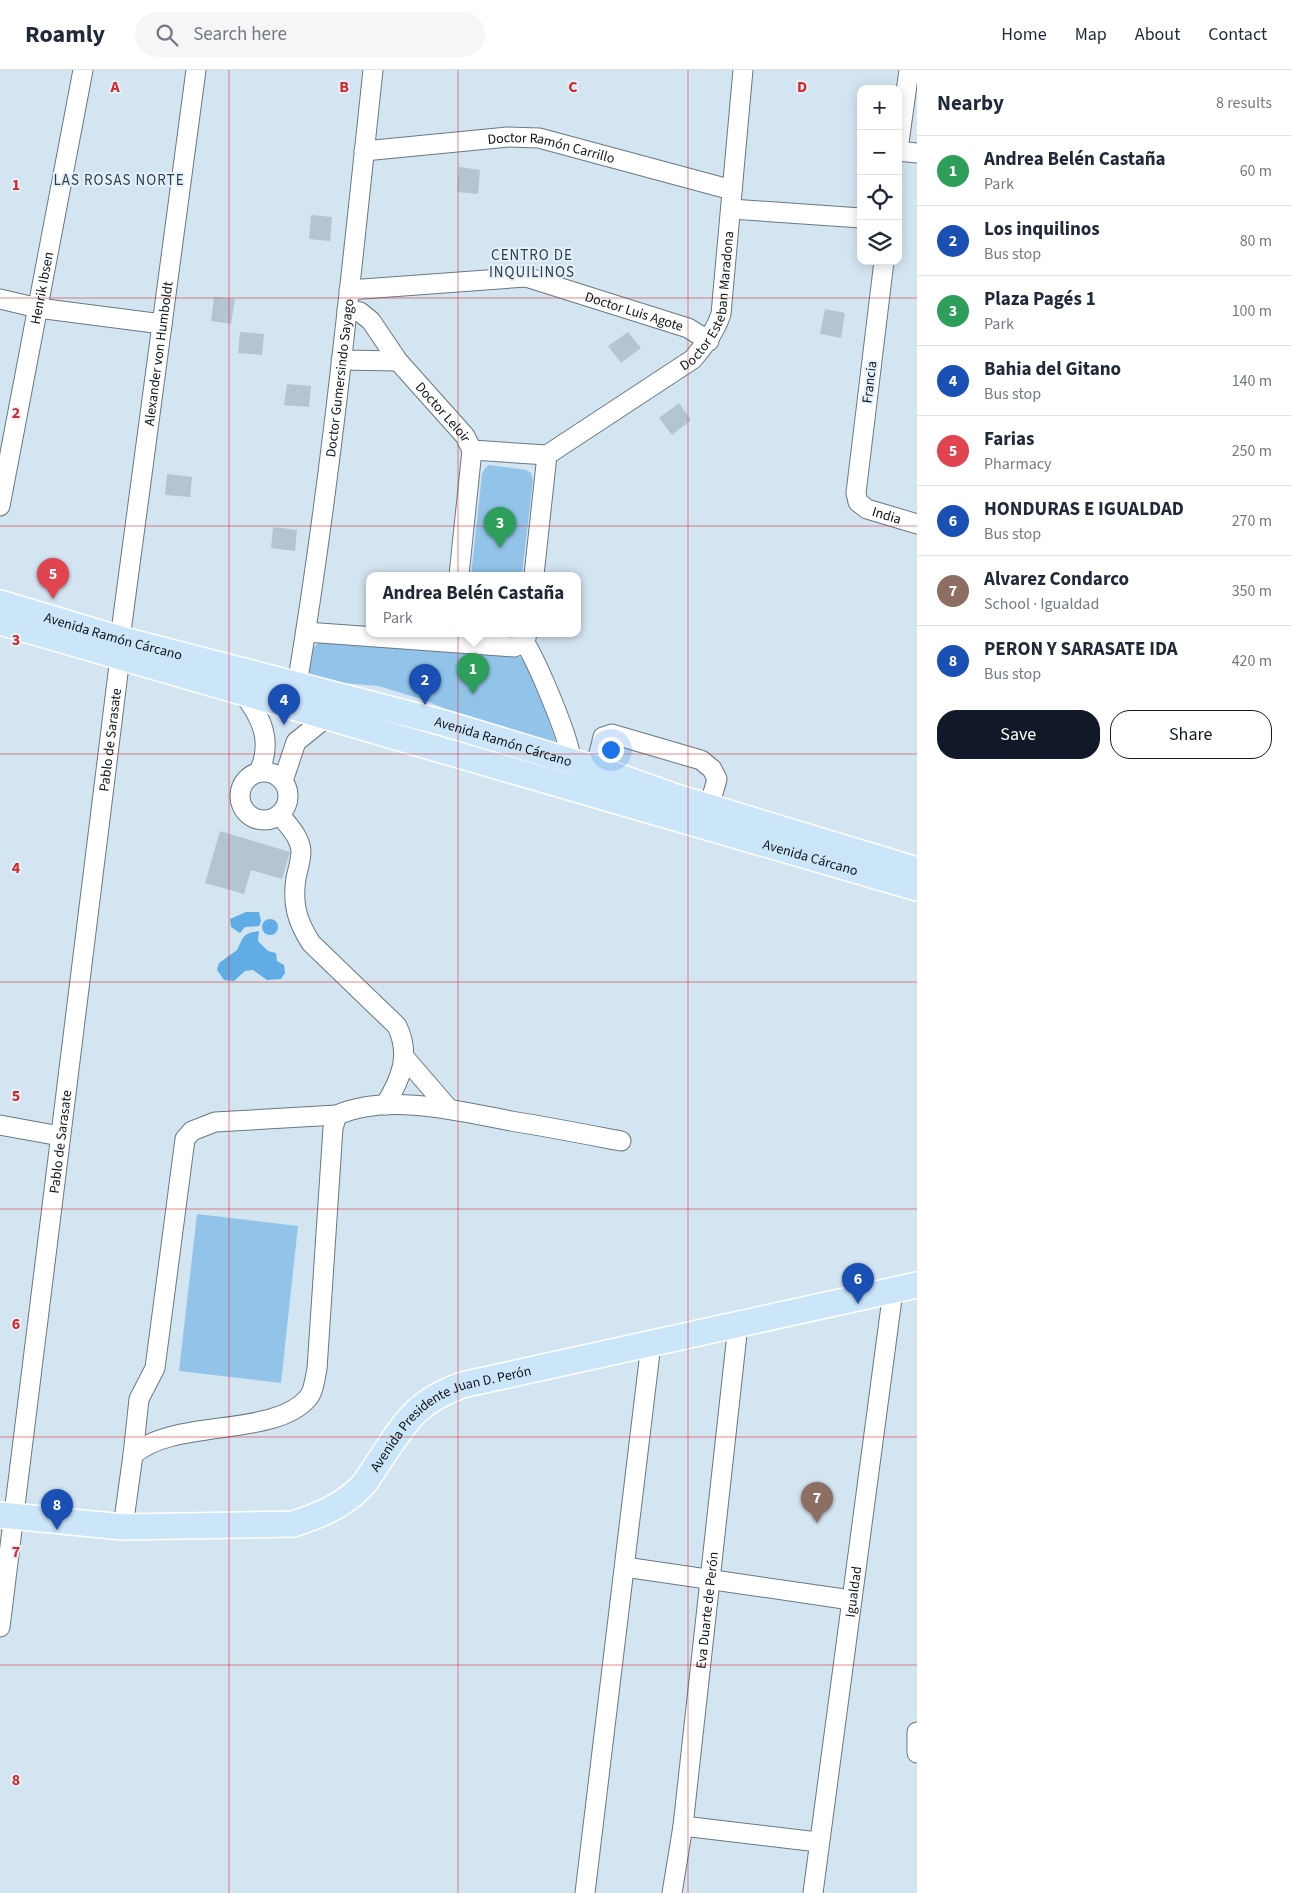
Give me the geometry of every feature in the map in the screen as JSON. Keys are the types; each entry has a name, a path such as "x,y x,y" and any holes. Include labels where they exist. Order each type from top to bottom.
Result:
{"main road":[{"name":"Avenida Ramón Cárcano","path":"0,603 241,691 563,786 706,817 917,870"},
{"name":"Avenida Ramón Cárcano","path":"0,622 297,685 444,722 595,769 706,817"},
{"path":"422,743 454,742 557,772 565,770 571,762"},
{"name":"Avenida Cárcano","path":"706,817 917,888"},
{"name":"Avenida Presidente Juan D. Perón","path":"6,1515 123,1527 278,1526 293,1524 314,1518 340,1505 362,1487 406,1420 422,1405 440,1394 462,1385 738,1326 917,1285"}],"street":[{"name":"Henrik Ibsen","path":"0,506 83,70"},
{"name":"Alexander von Humboldt","path":"120,648 196,70"},
{"name":"Doctor Gumersindo Sayago","path":"297,685 306,632 341,360 373,70"},
{"name":"Doctor Esteban Maradona","path":"547,455 693,359 716,330 721,314 732,209 743,70"},
{"path":"901,130 909,70"},
{"name":"Doctor Ramón Carrillo","path":"364,151 508,137 538,138 732,190"},
{"path":"902,151 917,153"},
{"path":"732,209 857,218"},
{"name":"Francia","path":"858,502 856,493 884,265"},
{"name":"Doctor Luis Agote","path":"349,290 526,277 688,328 708,341"},
{"path":"0,299 38,308 162,324"},
{"name":"Doctor Leloir","path":"347,310 360,312 371,321 398,361 465,436 472,450 459,572"},
{"path":"341,360 398,361"},
{"path":"472,450 547,455 534,572"},
{"name":"India","path":"858,502 867,509 917,524"},
{"path":"306,632 366,634"},
{"path":"452,637 514,647 526,638 564,736 571,762 563,786"},
{"name":"Pablo de Sarasate","path":"0,1627 6,1515 60,1136 120,648"},
{"path":"241,691 256,712 266,734 265,758 258,772 245,780 240,796 240,804 250,816 257,820 265,821 280,815 288,802 287,788 272,773 258,772"},
{"path":"283,782 296,742 328,716"},
{"path":"266,734 296,742"},
{"path":"595,769 600,743 603,737 612,734 701,760 712,768 717,779 706,817"},
{"path":"280,815 296,836 301,850 294,893 295,910 301,927 311,943 397,1026 404,1040 405,1058 397,1085 385,1105"},
{"path":"405,1058 448,1109"},
{"path":"123,1527 133,1455 138,1399 155,1368 185,1139 192,1131 215,1122 337,1115 385,1105 448,1109 621,1141"},
{"path":"133,1455 141,1448 157,1441 274,1418 296,1409 309,1397 317,1369 333,1128 337,1115"},
{"path":"0,1125 60,1136"},
{"name":"Igualdad","path":"813,1893 818,1842 893,1290"},
{"name":"Eva Duarte de Perón","path":"672,1893 682,1826 738,1326"},
{"path":"585,1893 651,1344"},
{"path":"625,1567 852,1600"},
{"path":"917,1732 917,1752"},
{"path":"682,1826 818,1842"}],"shaded area":[{"path":"489,465 526,470 531,473 533,480 522,572 471,572 482,474"},
{"path":"326,640 518,656 528,661 556,742 540,745 475,722 427,701 379,686 318,681 310,675 309,663 313,649 320,642"},
{"path":"246,912 259,912 261,921 259,926 245,927 240,933 231,927 230,919"},
{"path":"270,919 276,921 278,927 276,933 270,935 264,933 262,927 264,921"},
{"path":"259,931 258,941 268,951 276,953 277,961 284,965 285,973 281,979 267,980 253,970 245,971 234,981 224,980 217,970 219,963 237,950 246,935"},
{"path":"197,1214 298,1226 281,1383 179,1371"}],"building":[{"path":"459,167 480,170 478,194 457,192"},
{"path":"311,215 332,217 330,241 309,239"},
{"path":"214,297 235,299 231,324 211,321"},
{"path":"825,309 845,313 841,338 820,334"},
{"path":"240,332 264,334 262,355 238,353"},
{"path":"628,332 641,348 621,363 608,346"},
{"path":"287,384 311,386 309,407 284,405"},
{"path":"679,403 691,420 672,435 659,418"},
{"path":"167,474 192,477 190,497 165,495"},
{"path":"273,527 297,530 295,551 271,548"},
{"path":"220,831 290,852 282,879 251,870 244,894 205,883"}],"place":[{"name":"Plaza Pagés 1","path":"500,548"},
{"name":"Farias","path":"53,599"},
{"name":"Andrea Belén Castaña","path":"473,694"},
{"name":"Los inquilinos","path":"425,705"},
{"name":"Bahia del Gitano","path":"284,725"},
{"name":"HONDURAS E IGUALDAD","path":"858,1304"},
{"name":"Alvarez Condarco","path":"817,1523"},
{"name":"PERON Y SARASATE IDA","path":"57,1530"}],"district":[{"name":"LAS ROSAS NORTE","path":"119,180"},
{"name":"CENTRO DE INQUILINOS","path":"532,264"}]}
